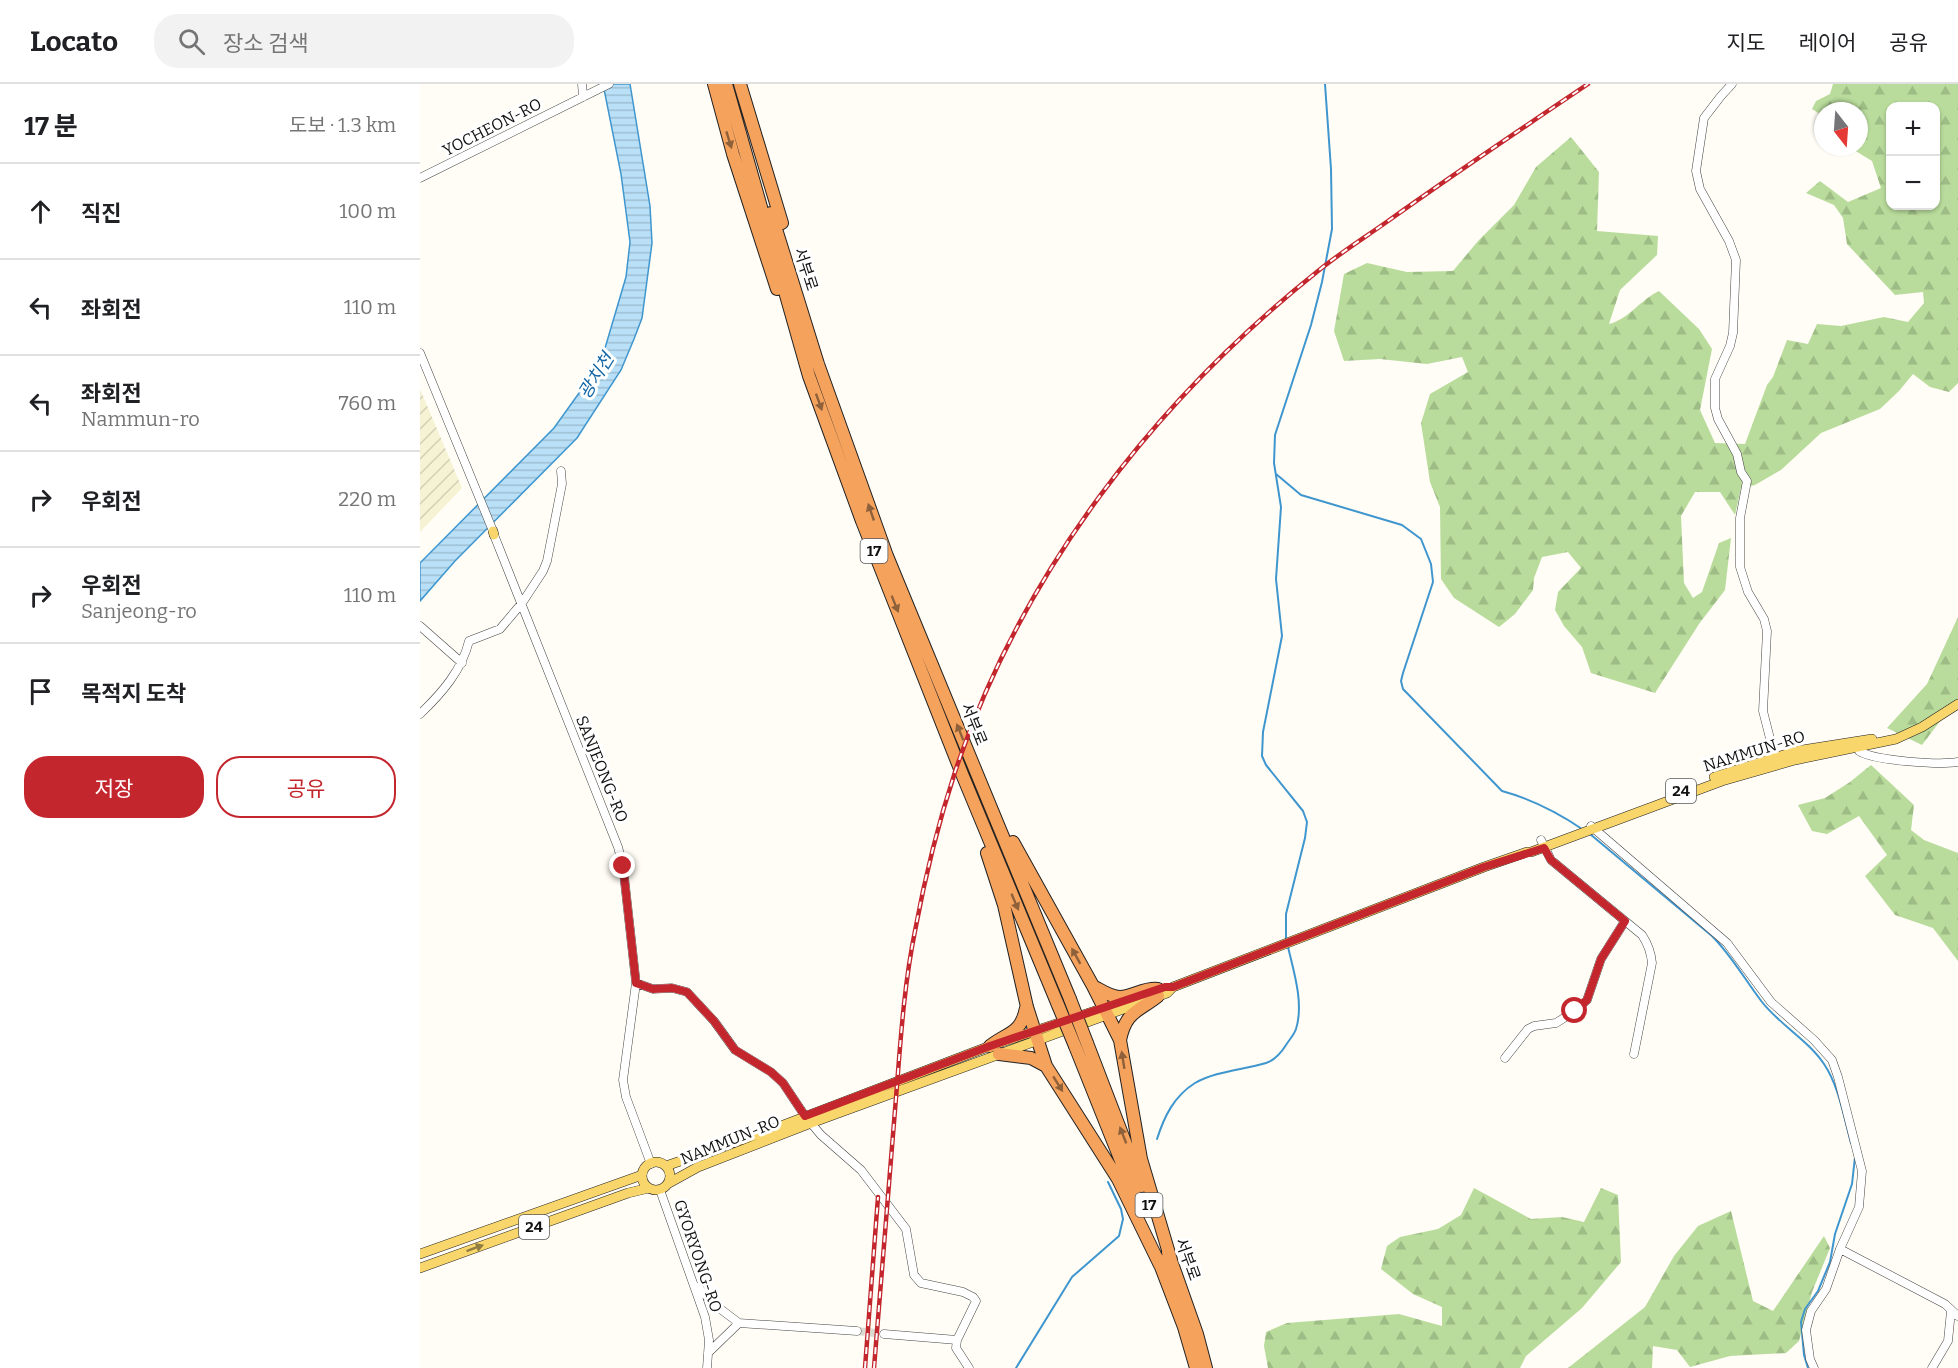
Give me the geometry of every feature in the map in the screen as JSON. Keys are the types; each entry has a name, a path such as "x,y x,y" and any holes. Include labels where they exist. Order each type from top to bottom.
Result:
{"highway":[{"name":"서부로","path":"726,84 809,376 862,521 962,774 1082,1044 1166,1263 1197,1334 1206,1368"},
{"name":"서부로","path":"739,85 765,194 818,364 887,556 975,768 1064,1002"},
{"path":"713,87 769,267 809,376"},
{"path":"975,768 1022,861 1093,986 1120,1040 1141,1159 1166,1263"},
{"path":"962,774 1004,905 1027,1007 1046,1066 1118,1179 1166,1263"},
{"path":"1093,986 1113,996 1122,997 1149,988 1158,992 1128,1017 1120,1040"},
{"path":"1027,1007 1020,1026 1013,1033 1000,1038 994,1050 1030,1058 1046,1066"},
{"name":"서부로","path":"1166,1263 1196,1368"}],"main road":[{"name":"NAMMUN-RO","path":"1856,745 1905,730 1958,699"},
{"name":"NAMMUN-RO","path":"666,1166 808,1119 1158,992 1167,993 1173,987 1527,852 1542,844 1591,828 1718,776 1818,747 1887,742 1908,734 1958,704"},
{"name":"NAMMUN-RO","path":"660,1190 698,1167 808,1119"},
{"name":"NAMMUN-RO","path":"651,1164 657,1162 666,1166 670,1174 669,1183"},
{"path":"649,1188 643,1182 642,1175 645,1168 651,1164"},
{"name":"24","path":"420,1254 642,1175"},
{"name":"24","path":"420,1268 628,1193 649,1188 660,1190"},
{"path":"570,1202 573,1213"}],"street":[{"path":"582,84 586,96"},
{"name":"YOCHEON-RO","path":"420,178 609,84"},
{"path":"1732,84 1704,118 1696,171 1700,189 1737,260 1733,333 1730,346 1715,379 1715,408 1737,454 1741,472 1746,481 1740,518 1740,567 1748,592 1761,613 1767,631 1763,711 1776,761"},
{"name":"SANJEONG-RO","path":"420,353 618,847 623,866 636,983 623,1080 626,1097 651,1164"},
{"path":"420,714 457,672 469,640 500,629 538,580 547,561 561,484 561,471"},
{"path":"420,626 462,663"},
{"path":"1856,745 1863,754 1929,764 1958,762"},
{"path":"1591,828 1727,943 1771,1002 1814,1040 1832,1060 1862,1171 1859,1207 1826,1289 1811,1311 1806,1330 1810,1359 1814,1368"},
{"path":"1542,844 1551,860 1625,921 1647,942 1651,951 1652,963 1634,1054"},
{"path":"1505,1058 1528,1029 1556,1023 1587,1000 1601,959 1625,921"},
{"path":"636,983 653,989 672,988 687,992 714,1021 735,1050 771,1072 783,1083 821,1135 861,1170 906,1229 914,1275 921,1283 963,1292 973,1297 976,1301 957,1340 956,1348 969,1368"},
{"name":"GYORYONG-RO","path":"660,1190 705,1317 709,1340 706,1368"},
{"path":"1840,1250 1945,1304 1954,1313 1948,1341 1932,1368"},
{"path":"695,1284 715,1305 739,1323 857,1331"},
{"path":"708,1353 739,1323"},
{"path":"884,1334 957,1340"}],"shaded area":[{"path":"420,389 462,488 420,532"}],"green space":[{"path":"1833,84 1958,84 1958,383 1949,392 1930,387 1913,374 1880,409 1821,433 1781,470 1755,485 1741,488 1735,515 1720,492 1695,492 1681,516 1684,583 1693,598 1702,592 1719,543 1731,538 1725,590 1699,624 1655,693 1591,673 1582,647 1564,626 1555,610 1558,592 1581,568 1568,552 1542,557 1534,578 1533,590 1515,614 1499,627 1454,598 1441,579 1440,507 1430,482 1421,423 1430,394 1468,372 1462,357 1427,364 1380,359 1344,361 1334,331 1344,274 1367,263 1407,272 1453,271 1478,241 1514,205 1536,167 1571,137 1599,172 1597,231 1658,236 1657,255 1620,290 1609,324 1623,318 1659,291 1699,329 1712,349 1700,410 1715,443 1745,444 1787,340 1808,344 1817,324 1841,326 1884,317 1908,322 1924,303 1923,292 1895,295 1847,244 1843,218 1834,205 1806,193 1820,181 1848,202 1881,188 1872,161 1864,156 1868,156 1868,102 1816,101 1830,94"},
{"path":"1958,617 1958,710 1953,704 1922,745 1887,728 1927,684"},
{"path":"1871,765 1914,805 1911,830 1924,840 1958,853 1958,961 1933,928 1895,915 1865,876 1887,855 1859,816 1827,834 1812,831 1798,805 1825,798"},
{"path":"1474,1188 1531,1219 1562,1217 1584,1222 1601,1188 1618,1195 1621,1262 1582,1308 1526,1356 1520,1368 1268,1368 1264,1346 1266,1332 1287,1323 1399,1314 1442,1326 1442,1307 1413,1294 1381,1269 1387,1246 1400,1237 1438,1229 1461,1215"},
{"path":"1731,1211 1753,1301 1773,1311 1824,1236 1830,1248 1812,1292 1799,1341 1786,1353 1730,1356 1690,1367 1677,1350 1653,1346 1652,1368 1568,1368 1645,1307 1674,1256 1698,1226"}],"water":[{"name":"광치천","path":"603,84 630,84 650,206 652,243 642,318 621,370 577,438 455,561 420,601 420,563 554,428 592,375 603,355 626,277 630,242 621,174"}],"waterway":[{"path":"1286,939 1286,914 1307,822 1303,811 1266,765 1262,756 1263,732 1282,636 1276,579 1281,507 1274,463 1275,435 1311,325 1332,229 1331,169 1325,84"},
{"path":"1276,474 1301,495 1402,525 1421,539 1431,564 1433,582 1403,673 1401,681 1403,689 1502,791 1544,807 1582,829"},
{"path":"1590,834 1712,936 1769,1010 1817,1055 1834,1082 1851,1143"},
{"path":"1157,1139 1171,1108 1188,1088 1212,1076 1269,1062 1280,1053 1293,1035 1298,1019 1299,999 1288,947"},
{"path":"1808,1368 1804,1355 1801,1322 1805,1309 1818,1291 1830,1262 1835,1234 1852,1184 1855,1157"},
{"path":"1016,1368 1072,1277 1119,1236 1123,1219 1121,1209 1108,1182"}],"tunnel":[{"path":"857,1331 884,1334"}],"railway":[{"path":"874,1368 902,1020 919,911 955,772 983,699 1017,628 1056,560 1100,496 1149,434 1202,376 1258,322 1343,252 1588,84"},
{"path":"865,1368 878,1197"}],"route":[{"path":"623,866 636,983 653,989 672,988 687,992 714,1021 735,1050 771,1072 783,1083 805,1116 990,1046 1165,987 1173,987 1484,867 1544,848 1551,860 1625,921 1601,959 1587,1000 1575,1011"}]}
